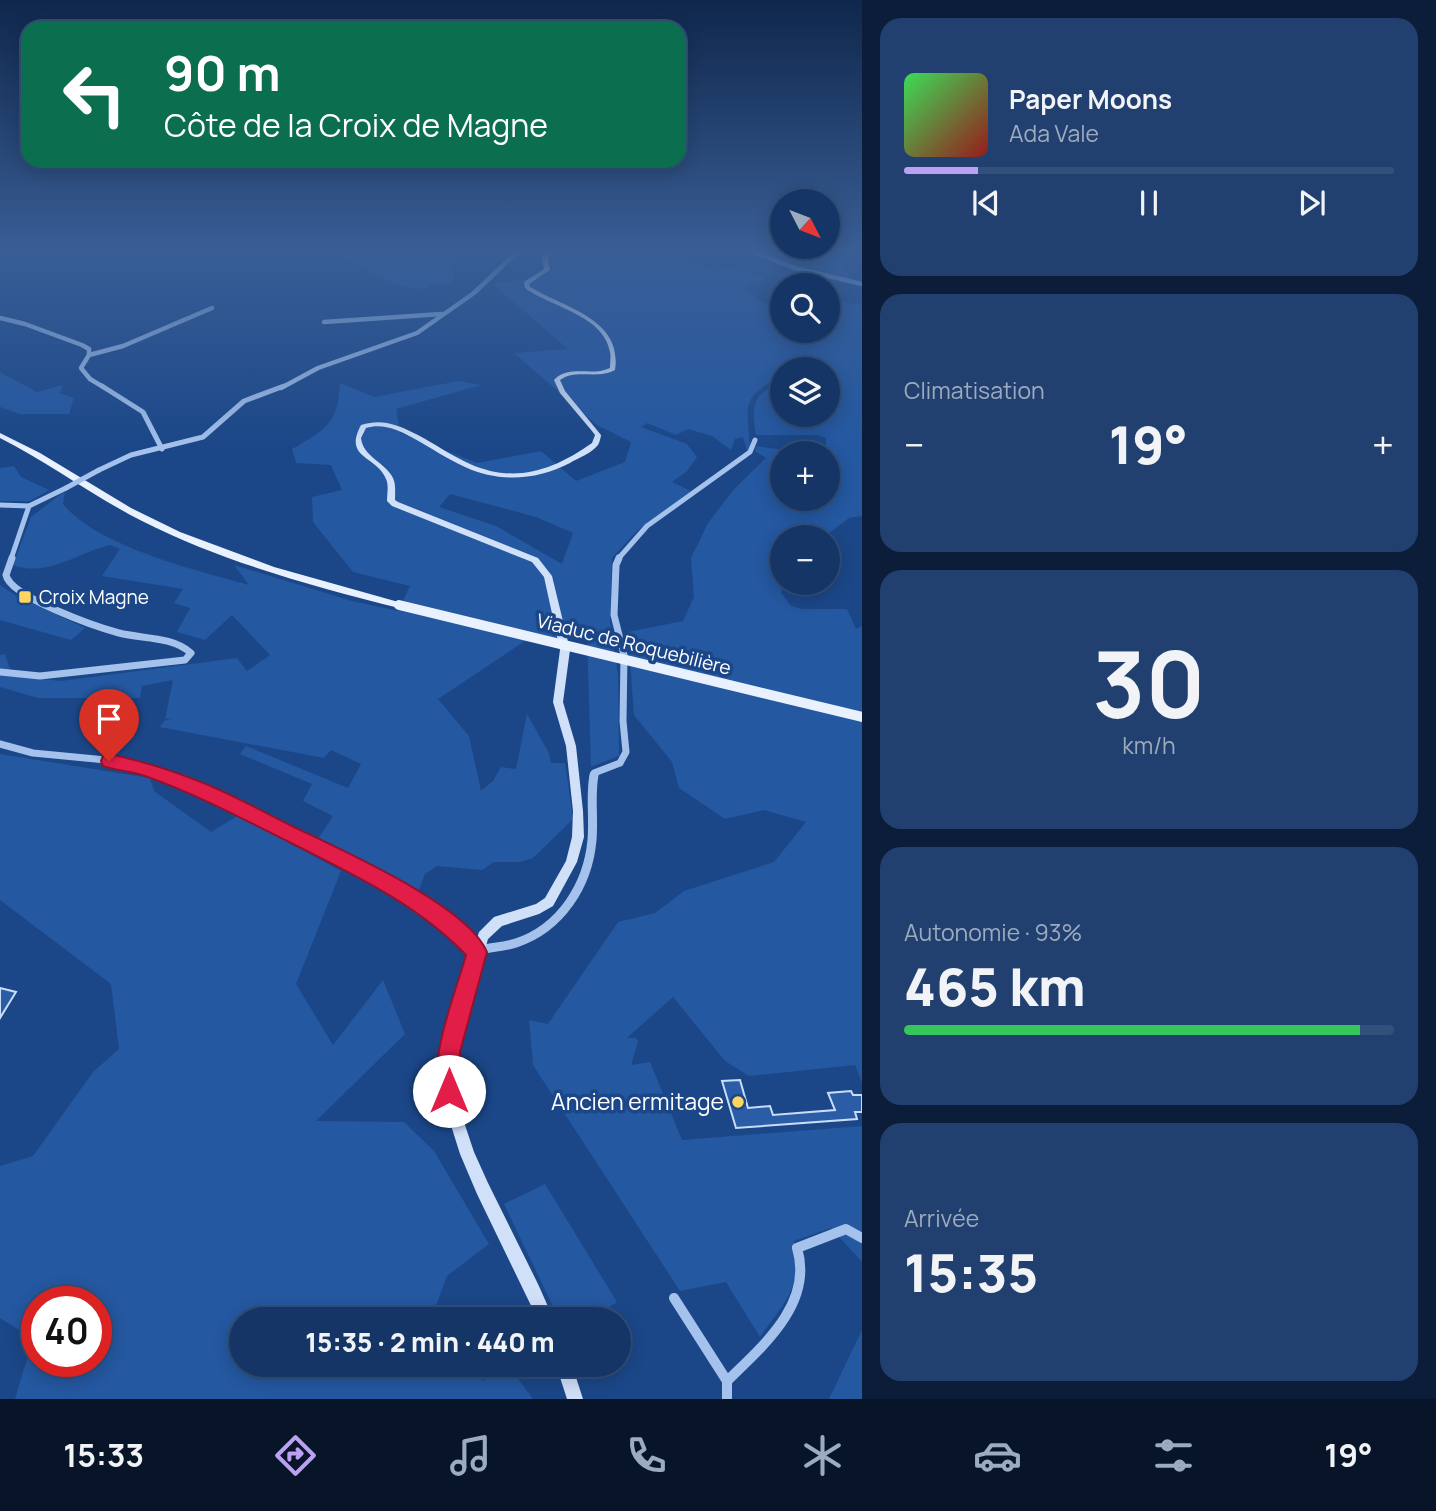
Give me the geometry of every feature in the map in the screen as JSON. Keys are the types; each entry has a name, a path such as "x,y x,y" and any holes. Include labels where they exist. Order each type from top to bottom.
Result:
{"main road":[{"path":"0,435 147,520 220,551 400,603"},
{"name":"Viaduc de Roquebilière","path":"400,603 862,711"},
{"name":"Viaduc de Roquebilière","path":"400,603 862,717"}],"street":[{"path":"89,355 123,346 190,317"},
{"path":"324,322 385,317"},
{"path":"428,317 434,321"},
{"path":"0,505 29,506 131,455 203,437 244,401 275,391 318,368 412,336 438,317"},
{"path":"540,1307 457,1125 449,1091 449,1052 483,936 498,921 539,909 549,902 571,862 578,837 578,798 571,746 558,702 565,650 548,576 535,561 395,505 391,500 391,481 383,468 362,450 358,436 368,424 387,423 470,467 518,476 532,475 556,465 595,444 598,435 562,393 558,380 565,373 607,373 613,369 607,337 598,324 585,317"},
{"path":"0,318 25,324 89,349 89,355 81,368 90,379 143,412 162,449"},
{"path":"478,951 498,945 509,946 536,934 554,920 580,890 592,842 594,773 624,759 624,655 614,614 615,571 620,555 648,526 750,452 755,440"},
{"path":"0,672 54,675 168,663 185,660 191,653 180,645 119,633 79,620 13,588 3,576 29,506"},
{"path":"0,744 26,751 126,764 165,775 202,790 417,900 444,919 478,951"},
{"path":"483,936 498,945"},
{"path":"727,1381 771,1337 797,1295 804,1267 797,1248 846,1229 862,1238"},
{"path":"674,1298 727,1381 727,1399"},
{"path":"568,1377 575,1399"}],"shaded area":[{"path":"531,317 770,317 770,343 840,343 840,317 862,317 862,516 849,518 840,525 770,525 770,595 783,595 791,606 802,609 847,609 856,629 862,626 862,1083 855,1065 749,1076 725,1061 673,997 627,1038 636,1038 638,1042 631,1065 650,1062 682,1140 862,1126 862,1262 831,1228 794,1241 794,1282 784,1303 760,1337 726,1282 680,1291 533,1065 529,1020 548,1024 618,922 655,913 684,891 774,862 806,822 764,810 725,819 679,788 672,762 634,715 628,632 683,621 694,597 691,558 708,523 734,489 766,458 755,451 756,446 770,448 770,511 840,511 840,441 826,441 826,438 818,435 756,435 754,408 759,396 770,388 770,427 840,427 840,357 770,357 770,383 759,390 749,403 750,447 747,451 743,437 735,439 731,450 712,436 688,429 676,435 647,423 641,427 687,444 697,457 687,471 672,482 691,491 637,531 612,558 610,621 618,675 619,756 591,767 587,637 525,641 438,699 469,736 481,791 493,781 501,767 516,769 527,714 549,753 551,763 565,763 573,819 533,858 520,862 494,862 482,870 437,866 425,874 418,892 316,842 333,816 303,801 312,784 240,754 246,746 348,788 361,764 331,750 324,758 160,727 164,721 173,718 165,719 173,680 142,686 140,698 38,698 0,687 0,655 5,654 12,676 61,681 237,658 247,671 270,655 232,615 205,640 177,632 190,608 174,603 183,589 102,576 120,549 110,545 50,566 26,568 13,565 31,517 65,491 63,504 79,519 99,533 149,555 249,585 234,565 352,601 398,611 410,586 353,572 313,522 312,497 342,490 331,465 296,463 292,449 328,424 336,408 340,383 374,397 459,381 481,385 396,409 400,433 477,463 541,451 576,481 625,462 631,442 597,425 514,353 568,349","holes":["450,494 536,517 573,533 562,564 496,526 439,507"]},
{"path":"0,372 37,392 63,385 60,393 74,398 69,414 20,414 0,407"},
{"path":"14,466 21,477 49,490 30,501 0,501 0,468"},
{"path":"0,585 15,595 85,628 71,640 0,620"},
{"path":"0,754 150,778 154,791 211,832 239,815 341,871 296,984 333,1045 383,980 405,1034 316,1121 404,1122 434,1151 489,1244 447,1276 435,1307 229,1307 229,1377 477,1377 484,1381 487,1377 517,1377 533,1399 15,1399 22,1377 112,1377 112,1286 21,1286 21,1331 0,1318 0,1166 33,1156 93,1072 119,1049 111,984 0,900"},
{"path":"545,1184 617,1302 609,1307 553,1307 504,1204"},
{"path":"862,1330 862,1399 829,1399"}],"building":[{"path":"0,988 16,992 0,1018"},
{"name":"Ancien ermitage","path":"740,1080 748,1108 770,1106 773,1115 835,1110 828,1093 851,1091 853,1095 862,1095 862,1112 855,1112 857,1119 736,1128 722,1081"}],"place":[{"name":"Croix Magne","path":"25,597"},
{"name":"Ancien ermitage","path":"738,1102"}],"route":[{"path":"109,761 165,775 202,790 362,870 417,900 450,924 477,952 462,1015 449,1052 449,1091"}]}
